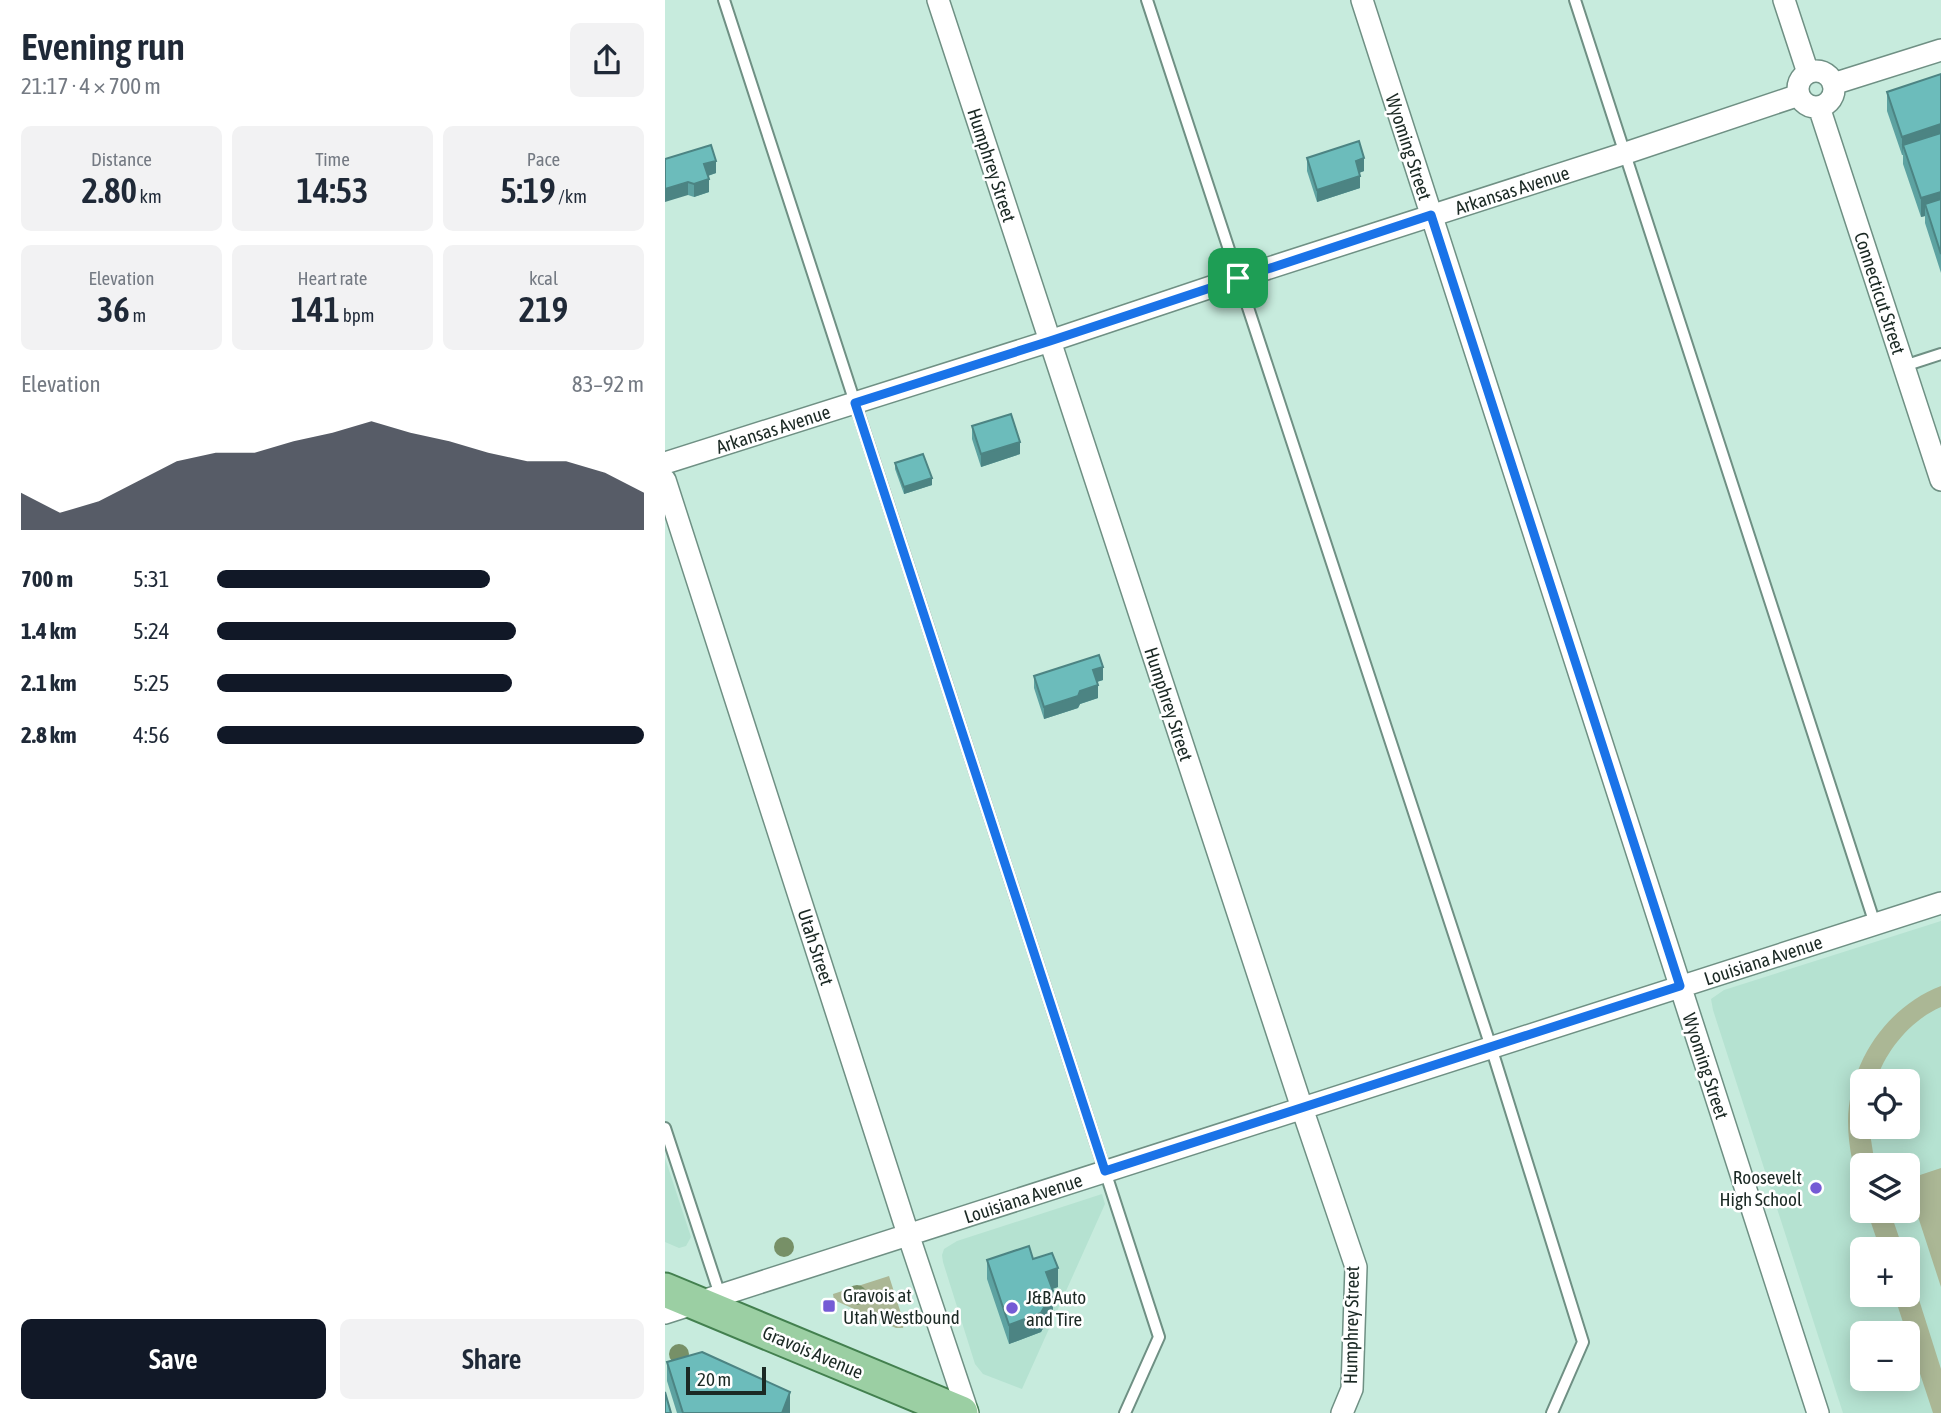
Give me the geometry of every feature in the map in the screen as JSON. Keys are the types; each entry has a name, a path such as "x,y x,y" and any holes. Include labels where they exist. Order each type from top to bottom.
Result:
{"main road":[{"name":"Gravois Avenue","path":"665,1290 708,1299 961,1413"}],"street":[{"name":"Humphrey Street","path":"938,0 1356,1267 1352,1389 1342,1413"},
{"name":"Wyoming Street","path":"1362,0 1818,1413"},
{"path":"1784,0 1808,74"},
{"path":"1833,84 1941,50"},
{"path":"1815,71 1831,79 1833,84 1831,100 1819,107 1809,106 1799,96 1800,80 1815,71"},
{"name":"Arkansas Avenue","path":"665,463 1050,341 1799,96"},
{"name":"Connecticut Street","path":"1819,107 1941,480"},
{"name":"Utah Street","path":"665,480 968,1413"},
{"name":"Louisiana Avenue","path":"665,1313 1941,903"}],"lane":[{"path":"724,0 1159,1337 1125,1413"},
{"path":"1147,0 1491,1047 1583,1342 1552,1413"},
{"path":"1575,0 1875,924"},
{"path":"1904,366 1941,354"},
{"path":"665,1128 708,1299"}],"shaded area":[{"name":"Roosevelt High School","path":"1941,921 1941,1413 1843,1413 1711,999 1724,990"},
{"path":"1941,986 1941,1007 1920,1020 1901,1037 1880,1069 1859,1069 1874,1040 1888,1023 1921,995"},
{"path":"1850,1099 1850,1139 1871,1139 1873,1153 1851,1153 1848,1121"},
{"path":"665,1158 691,1237 686,1246 679,1248 665,1242"},
{"path":"1941,1168 1941,1287 1920,1223 1920,1175"},
{"path":"1102,1194 1105,1204 1022,1389 983,1374 975,1364 943,1262 944,1249 957,1241"},
{"path":"1871,1223 1894,1223 1899,1237 1876,1237"},
{"path":"889,1276 904,1323 903,1328 896,1328 834,1300 833,1294"},
{"path":"1920,1303 1941,1369 1941,1413 1933,1413 1920,1374 1920,1321 1903,1321 1898,1307 1920,1307"}],"building":[{"path":"1941,74 1941,124 1902,137 1887,92"},
{"path":"1941,133 1941,192 1921,198 1903,145"},
{"path":"1359,141 1364,158 1356,161 1360,176 1317,190 1307,158"},
{"path":"711,145 716,161 704,164 709,179 665,189 665,159"},
{"path":"1941,199 1941,254 1925,204"},
{"path":"1011,414 1020,442 981,454 972,426"},
{"path":"923,454 932,478 904,487 895,463"},
{"path":"1099,655 1103,667 1093,670 1098,685 1080,691 1078,696 1044,707 1034,676"},
{"path":"1029,1246 1033,1259 1052,1253 1058,1268 1046,1272 1053,1291 1041,1313 1009,1325 987,1260"},
{"path":"702,1352 790,1392 782,1413 683,1413 667,1362"},
{"path":"665,1392 671,1413 665,1413"}],"place":[{"name":"Roosevelt High School","path":"1816,1188"},
{"name":"Gravois at Utah Westbound","path":"829,1306"},
{"name":"J&B Auto and Tire","path":"1012,1308"}],"route":[{"path":"1431,215 1680,986 1105,1171 855,403 1238,278 1431,215"}]}
